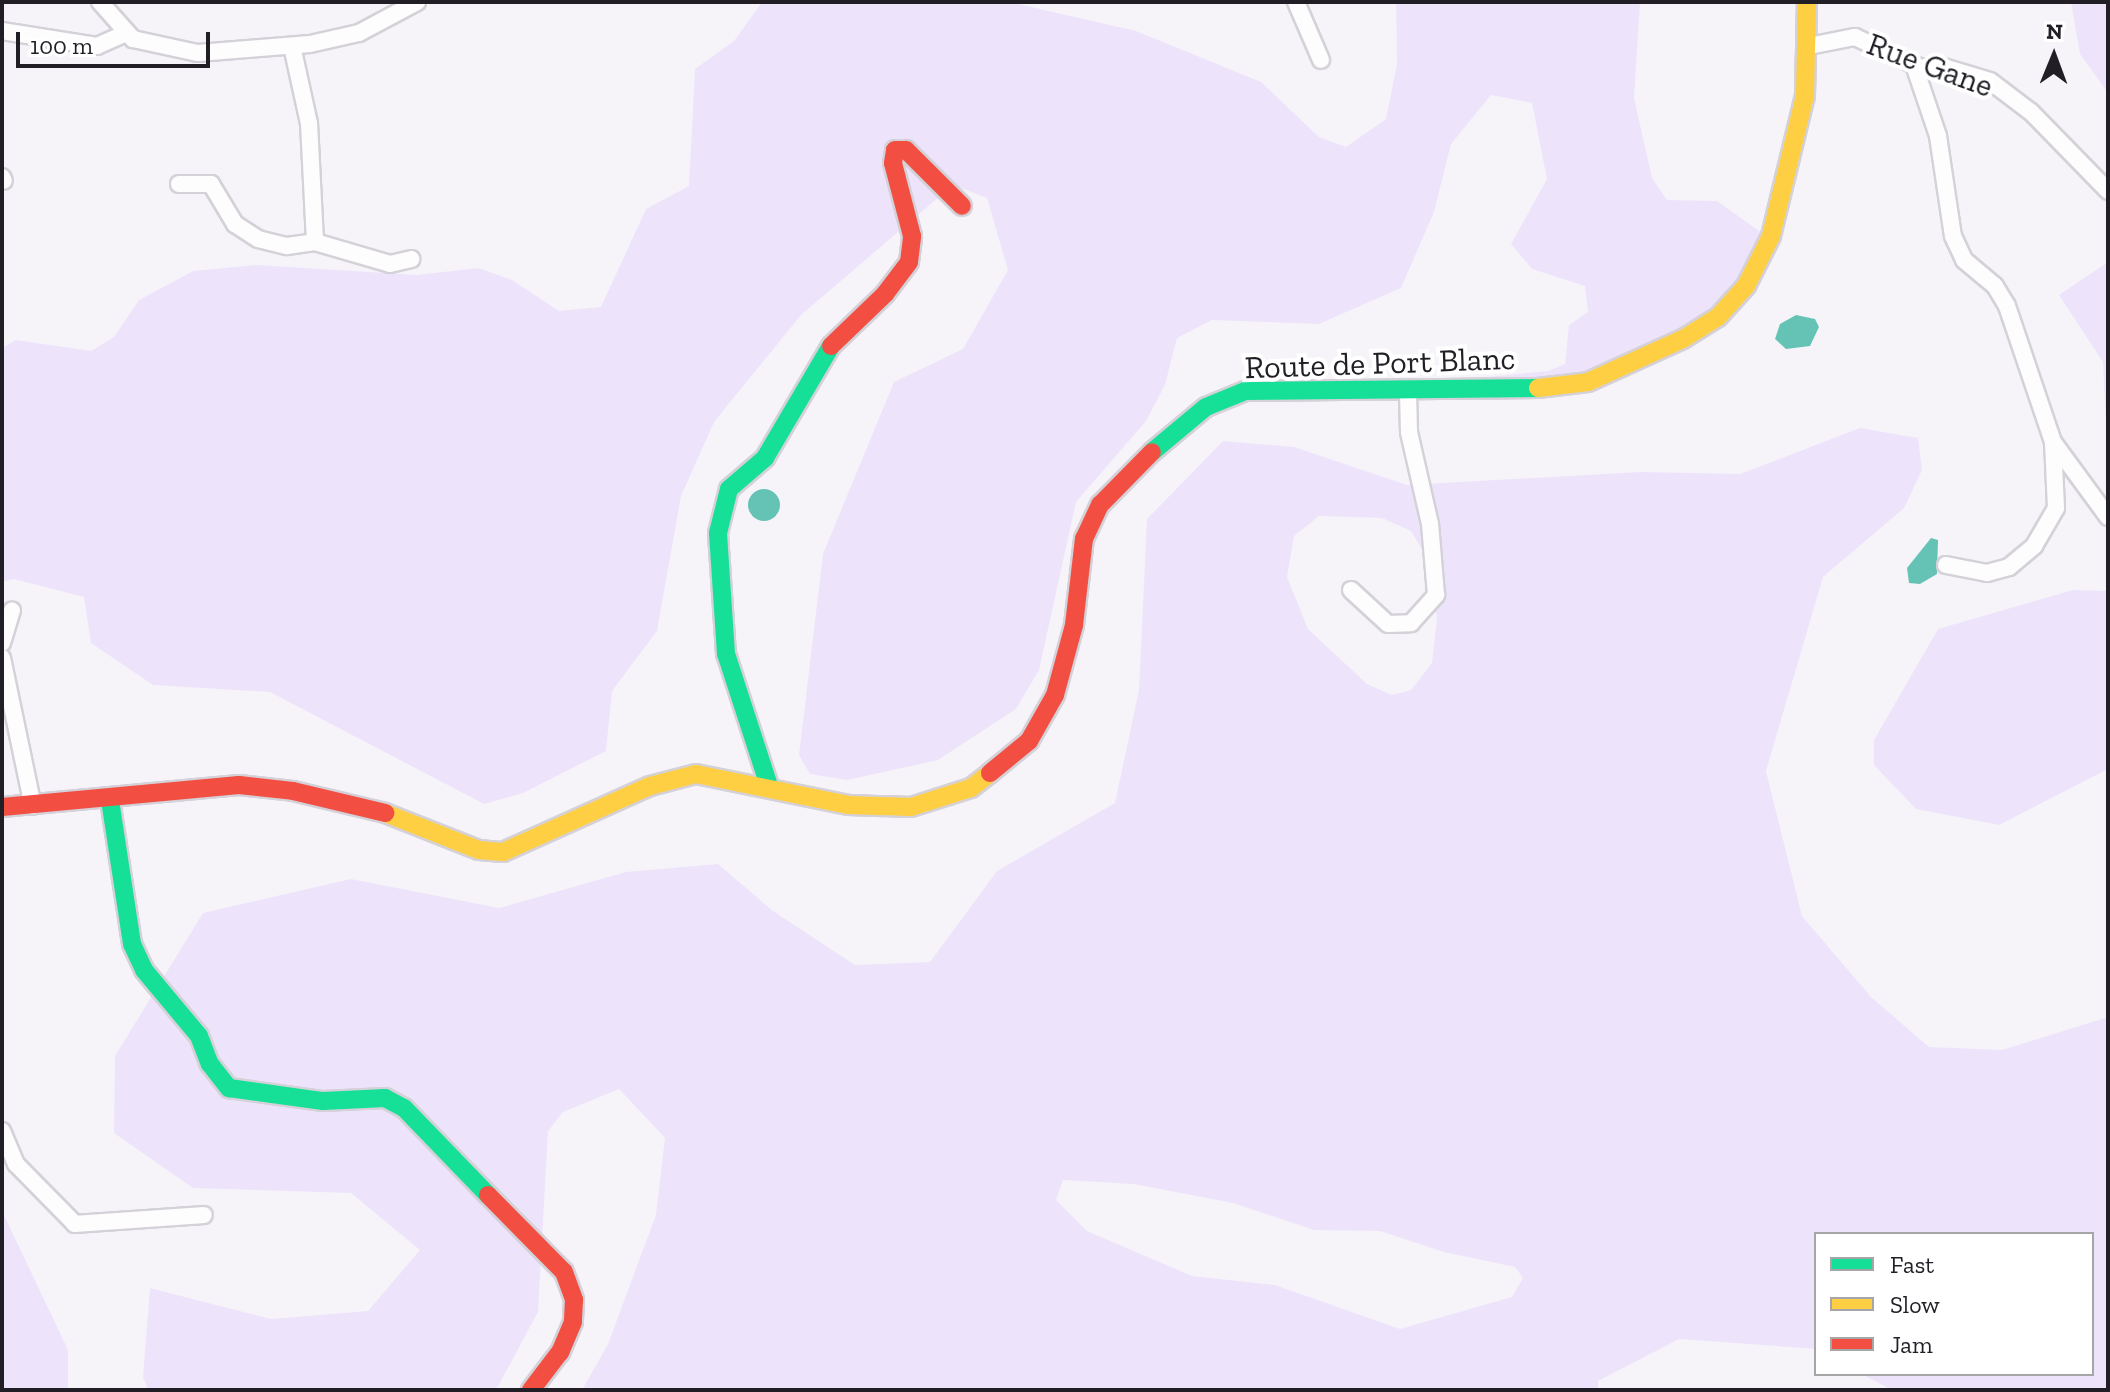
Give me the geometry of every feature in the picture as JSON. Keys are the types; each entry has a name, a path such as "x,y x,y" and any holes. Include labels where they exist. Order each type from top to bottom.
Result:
{"street":[{"path":"100,2 126,33 153,47 198,53 292,46 359,33 417,2"},
{"path":"1296,2 1321,60"},
{"name":"Route de Port Blanc","path":"2,807 110,800 239,785 293,791 406,818 479,850 503,852 650,786 696,774 769,786 848,805 911,807 971,788 1029,741 1055,695 1074,625 1084,539 1100,505 1128,471 1206,407 1245,391 1529,389 1588,382 1659,351 1718,317 1746,286 1771,236 1805,95 1809,46 1807,2"},
{"path":"2,31 97,46 126,33"},
{"name":"Rue Gane","path":"1809,46 1855,37 1914,65 1940,66 1990,81 2031,112 2108,191"},
{"path":"292,46 309,123 315,242"},
{"path":"1914,65 1938,136 1953,236 1964,260 1995,286 2007,306 2053,442 2056,508 2034,546 2009,567 1987,573 1946,565"},
{"path":"769,786 726,654 718,533 723,502 729,489 765,458 834,342 885,294 909,262 912,236 893,153 906,150 962,206"},
{"path":"179,184 211,184 235,224 258,239 287,246 315,242 390,264 411,259"},
{"path":"1351,590 1388,624 1411,623 1436,595 1430,524 1409,432 1408,390"},
{"path":"2053,442 2108,517"},
{"path":"2,643 12,611"},
{"path":"2,658 33,806"},
{"path":"110,800 132,944 144,970 199,1036 210,1064 229,1088 323,1101 385,1098 404,1108 564,1272 574,1300 573,1322 560,1352 531,1390"},
{"path":"2,1131 16,1164 75,1224 204,1215"}],"shaded area":[{"path":"762,2 1009,2 1136,31 1261,82 1319,137 1346,147 1386,119 1397,64 1396,2 1640,2 1634,98 1652,178 1667,200 1717,201 1766,236 1723,302 1689,325 1620,360 1572,375 1485,384 1486,377 1548,371 1565,364 1569,325 1588,312 1585,286 1532,269 1511,244 1547,179 1532,103 1491,95 1451,144 1434,212 1401,288 1319,324 1212,320 1177,338 1165,385 1146,421 1076,502 1039,670 1016,709 938,760 847,780 810,774 799,755 823,554 894,382 963,349 1008,270 987,198 953,185 801,315 714,422 681,496 657,631 612,691 606,751 523,793 484,804 270,692 153,685 91,643 84,597 14,579 2,582 2,348 16,340 91,351 114,337 139,300 193,271 257,265 417,275 478,268 512,280 559,311 601,307 646,209 689,186 695,69 734,41"},
{"path":"2071,2 2108,2 2108,93 2080,54"},
{"path":"2108,262 2108,466 2103,362 2059,295"},
{"path":"1796,315 1815,319 1819,327 1810,346 1786,349 1775,339 1780,324"},
{"path":"1860,428 1918,438 1922,470 1904,508 1823,577 1766,771 1802,916 1871,997 1929,1047 2002,1050 2108,1017 2108,1390 1892,1390 1866,1376 2094,1376 2094,1232 1814,1232 1814,1349 1679,1339 1598,1381 1598,1390 582,1390 608,1344 656,1215 665,1138 619,1089 563,1112 548,1131 538,1312 496,1390 148,1390 143,1377 150,1288 271,1319 368,1311 420,1250 351,1193 193,1188 114,1133 115,1056 203,913 351,879 499,908 626,872 718,864 773,911 855,965 930,962 997,871 1115,803 1139,690 1147,519 1223,441 1294,447 1407,485 1640,472 1740,474","holes":["1319,516 1382,518 1411,531 1427,558 1437,618 1432,663 1411,690 1392,695 1367,684 1308,629 1287,577 1294,536","1063,1180 1134,1184 1233,1203 1314,1230 1380,1231 1444,1252 1515,1267 1523,1278 1512,1297 1400,1329 1275,1285 1192,1276 1087,1231 1056,1200"]},
{"path":"764,489 776,493 780,505 776,517 764,521 752,517 748,505 752,493"},
{"path":"1931,538 1938,540 1937,574 1920,584 1909,583 1907,568"},
{"path":"2073,590 2108,591 2108,769 1999,825 1916,809 1874,765 1874,740 1938,629"},
{"path":"2,1211 68,1350 68,1390 2,1390"}],"traffic: fast":[{"path":"769,786 726,654 718,533 729,489 765,458 831,346"},
{"path":"1152,452 1206,407 1245,391 1538,388"},
{"path":"110,800 132,944 144,970 199,1036 210,1064 229,1088 323,1101 385,1098 404,1108 488,1195"}],"traffic: slow":[{"path":"1538,388 1588,382 1683,339 1718,317 1746,286 1771,236 1805,95 1807,2"},
{"path":"385,813 479,850 503,852 650,786 696,774 848,805 911,807 971,788 990,773"}],"traffic: jam":[{"path":"831,346 885,294 909,262 912,236 893,163 895,150 906,150 962,206"},
{"path":"990,773 1029,741 1055,695 1074,625 1084,539 1100,505 1152,452"},
{"path":"2,807 239,785 293,791 385,813"},
{"path":"488,1195 564,1272 574,1300 573,1322 560,1352 531,1390"}]}
